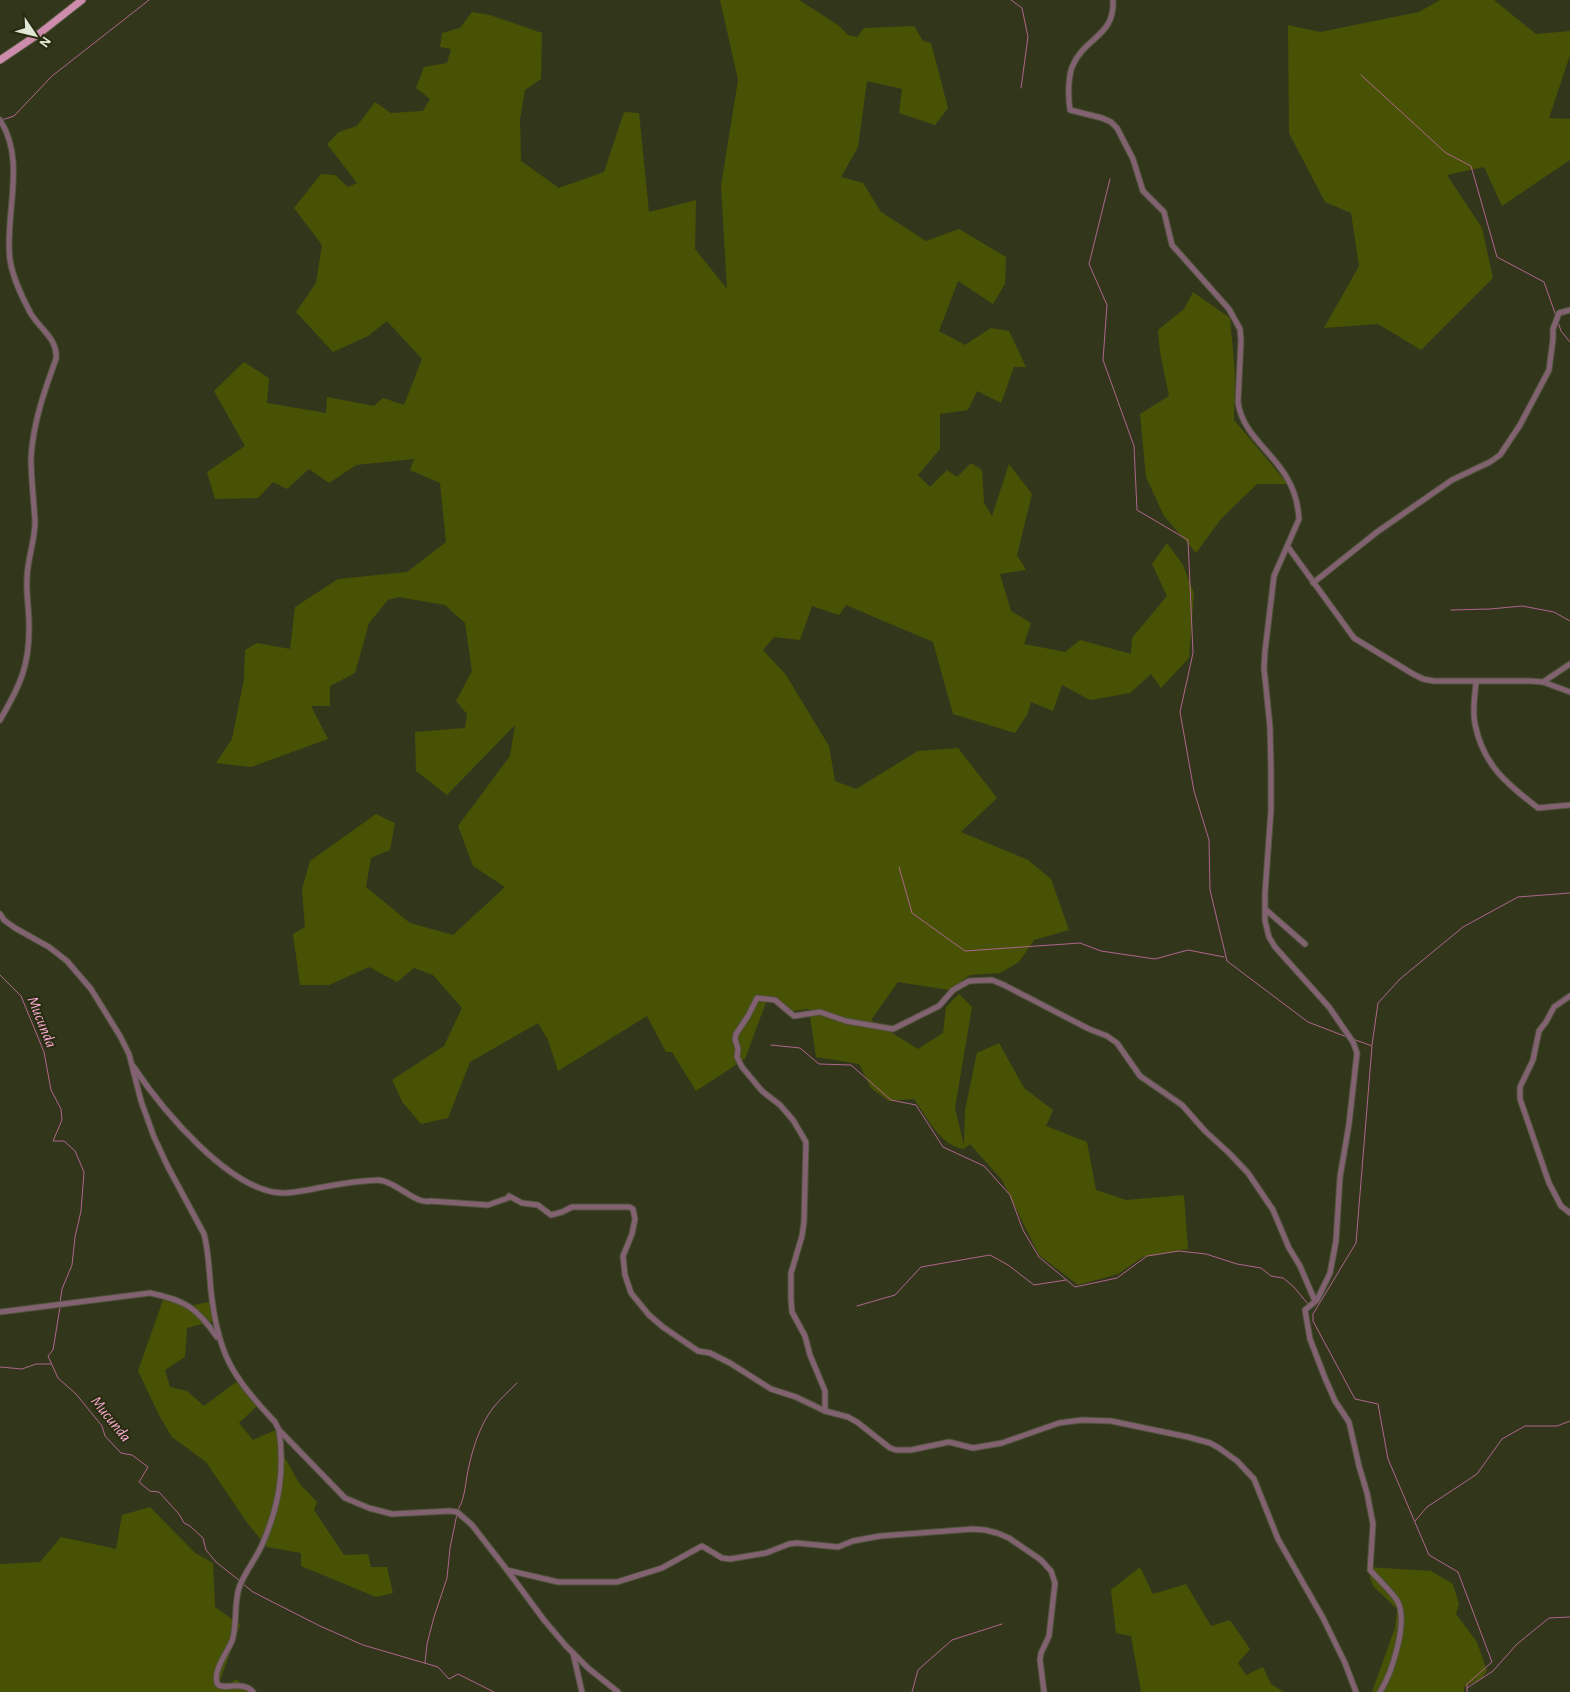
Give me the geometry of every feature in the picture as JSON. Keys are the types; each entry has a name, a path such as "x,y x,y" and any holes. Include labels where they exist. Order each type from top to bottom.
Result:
{"main road":[{"path":"0,60 40,33 82,0"}],"street":[{"path":"1113,0 1114,11 1108,27 1087,45 1072,67 1069,92 1070,110 1102,118 1111,122 1117,128 1133,159 1143,191 1164,212 1172,245 1224,302 1240,329 1239,411 1243,423 1287,477 1298,508 1299,519 1272,583 1265,651 1271,785 1265,909 1266,929 1276,947 1329,1007 1353,1042 1357,1053 1350,1124 1340,1177 1336,1231 1330,1273 1315,1302 1306,1310 1310,1339 1335,1402 1349,1422 1352,1432 1373,1524 1370,1570 1391,1593 1398,1603 1400,1611 1402,1630 1388,1676 1380,1692"},
{"path":"0,120 8,138 12,157 14,186 10,260 14,276 32,314 57,350 56,359 44,390 34,430 31,458 35,523 26,584 29,624 27,661 20,684 0,720"},
{"path":"1314,583 1376,532 1445,484 1500,455 1520,425 1549,370 1554,339 1553,328 1558,313 1570,310"},
{"path":"1288,547 1354,638 1413,674 1423,679 1434,681 1543,682 1570,692"},
{"path":"1543,682 1570,664"},
{"path":"1476,682 1474,724 1485,754 1494,769 1516,791 1538,808 1570,805"},
{"path":"1265,909 1305,944"},
{"path":"0,914 4,920 15,928 49,947 67,961 91,989 120,1036 129,1054 141,1101 154,1137 168,1168 204,1234 207,1246 212,1301 219,1339"},
{"path":"825,1411 825,1391 810,1355 805,1336 792,1312 791,1299 791,1273 802,1236 804,1222 806,1142 793,1120 780,1105 762,1091 742,1066 737,1056 736,1034 748,1016 756,998 774,1000 794,1016 820,1012 846,1021 893,1029 939,1006 958,986 969,981 992,980 1089,1029 1107,1036 1123,1050 1140,1076 1182,1105 1248,1173 1274,1210 1289,1248 1300,1266 1315,1302"},
{"path":"1570,996 1554,1007 1539,1031 1533,1060 1520,1087 1520,1099 1549,1183 1561,1206 1570,1213"},
{"path":"133,1066 145,1084 194,1141 240,1180 271,1192 286,1194 342,1183 380,1180 407,1192 420,1202 425,1203 430,1201 488,1205 509,1196 522,1203 538,1205 550,1215 572,1207 629,1207 633,1209 635,1219 632,1234 623,1256 625,1275 631,1293 663,1327 698,1351 710,1353 730,1363 771,1389 796,1397 825,1411 848,1417 884,1444 896,1450 911,1450 949,1442 973,1448 980,1447 1002,1443 1072,1420 1111,1421 1210,1443 1237,1461 1254,1479 1278,1539 1323,1618 1345,1663 1356,1692"},
{"path":"0,1312 150,1294 190,1306 203,1316 219,1339 232,1370 254,1399 275,1422 279,1430 345,1498 392,1514 457,1512 472,1525 544,1620 572,1653 618,1692"},
{"path":"253,1692 247,1687 240,1686 228,1690 222,1689 216,1682 219,1667 235,1631 235,1610 242,1582 261,1546 276,1508 282,1464 279,1430"},
{"path":"507,1570 558,1582 617,1582 662,1568 702,1546 722,1558 730,1559 766,1553 789,1544 838,1547 853,1541 880,1536 973,1529 997,1532 1041,1560 1054,1576 1055,1583 1049,1636 1041,1653 1040,1660 1044,1692"},
{"path":"572,1653 582,1692"}],"green space":[{"path":"720,0 799,0 838,25 848,35 857,37 864,28 914,26 923,41 931,43 948,108 935,125 899,113 902,89 867,81 858,147 841,177 863,183 881,212 926,241 959,229 1006,257 1005,284 993,304 958,281 939,331 965,345 991,328 1009,331 1026,367 1014,367 1001,403 977,391 968,410 940,414 940,449 918,475 930,487 947,470 957,477 971,463 982,470 984,503 992,516 1009,464 1032,494 1017,555 1026,570 1000,574 1011,611 1031,623 1024,644 1065,652 1080,640 1131,654 1132,638 1167,596 1152,564 1167,543 1183,565 1194,593 1189,658 1161,688 1151,674 1130,693 1090,700 1062,685 1053,711 1031,702 1027,715 1015,733 953,714 933,642 846,605 839,615 812,606 800,640 774,637 763,650 786,675 829,746 835,781 856,789 918,751 958,748 997,798 961,832 1028,860 1051,879 1069,930 1034,940 1019,962 1000,973 970,975 949,990 898,982 871,1020 918,1049 943,1033 946,1007 959,994 972,1007 955,1108 964,1146 965,1110 977,1053 999,1043 1024,1088 1053,1110 1046,1126 1087,1142 1096,1190 1126,1200 1184,1195 1188,1249 1143,1257 1118,1274 1078,1285 1039,1255 1002,1180 970,1144 964,1149 955,1147 941,1137 914,1099 889,1101 871,1088 859,1064 816,1057 809,1009 793,1011 768,997 745,1059 696,1091 672,1052 666,1052 647,1016 558,1071 548,1040 538,1023 470,1062 448,1118 421,1124 403,1103 392,1080 444,1046 462,1008 433,975 414,968 397,982 369,967 329,985 300,985 293,934 305,927 302,889 310,861 376,814 395,823 390,850 371,858 366,887 410,923 453,935 505,887 473,866 458,826 510,756 515,725 447,795 416,771 415,732 465,728 467,714 456,701 472,671 465,623 445,605 398,597 388,600 369,623 355,673 330,686 330,706 311,706 328,739 251,767 216,763 232,739 244,679 245,650 257,643 290,649 295,607 338,579 407,572 446,542 440,483 410,470 414,459 356,465 329,483 309,469 287,489 273,482 258,498 215,499 207,472 245,446 214,391 244,362 269,378 267,403 326,413 327,397 374,406 383,398 404,405 422,359 387,321 368,336 333,352 296,312 316,283 322,245 294,208 321,174 335,175 348,187 357,183 327,144 339,132 357,126 375,102 391,113 423,111 430,99 416,88 424,67 447,63 451,49 440,47 442,33 460,28 472,12 490,15 542,33 541,79 525,90 520,119 521,161 559,188 604,172 624,112 639,113 649,212 696,200 695,249 727,289 721,186 738,80"},
{"path":"1440,0 1494,0 1536,34 1570,31 1570,55 1549,118 1570,119 1570,160 1502,206 1484,167 1447,175 1482,228 1493,278 1421,350 1378,324 1324,328 1359,266 1351,213 1325,202 1289,133 1288,25 1320,32 1419,12"},
{"path":"1193,292 1230,318 1235,374 1234,420 1288,484 1257,484 1221,519 1196,553 1164,516 1146,477 1140,414 1169,396 1160,352 1158,330 1184,309"},
{"path":"163,1300 189,1306 209,1302 213,1321 187,1328 185,1357 165,1370 170,1387 187,1391 204,1406 236,1382 257,1406 239,1423 253,1440 278,1429 280,1449 299,1483 317,1502 314,1510 344,1555 368,1554 371,1567 387,1567 393,1593 376,1597 301,1566 301,1553 267,1547 248,1524 206,1462 172,1437 160,1417 138,1371"},
{"path":"150,1507 195,1553 213,1563 215,1607 240,1625 220,1681 224,1686 237,1679 248,1692 0,1692 0,1564 40,1562 61,1537 116,1549 122,1515"},
{"path":"1140,1567 1153,1594 1186,1584 1211,1626 1230,1620 1250,1649 1238,1663 1246,1675 1263,1667 1271,1684 1284,1692 1141,1692 1131,1636 1116,1633 1111,1590"},
{"path":"1367,1567 1431,1571 1453,1584 1459,1604 1456,1614 1477,1642 1487,1671 1482,1678 1464,1687 1464,1692 1372,1692 1395,1628 1397,1609 1373,1586"}],"waterway":[{"path":"2,120 14,116 52,76 149,0"},
{"path":"1011,0 1022,8 1028,37 1021,88"},
{"path":"1361,75 1446,153 1471,166 1497,257 1544,282 1556,316"},
{"path":"1110,179 1089,264 1107,305 1103,360 1134,446 1137,510 1188,540 1193,653 1180,712 1194,791 1209,840 1210,890 1227,961 1308,1022 1347,1037"},
{"path":"1558,322 1561,331 1570,342"},
{"path":"1451,610 1522,606 1554,612 1570,621"},
{"path":"899,867 912,913 965,951 1080,943 1101,951 1155,959 1188,950 1224,957"},
{"path":"1372,1045 1378,1003 1400,979 1463,927 1518,897 1570,893"},
{"name":"Mucunda","path":"0,975 21,996 44,1052 51,1090 61,1109 62,1120 53,1141 64,1141 75,1151 84,1172 81,1211 75,1237 72,1265 62,1289 60,1303"},
{"path":"1353,1039 1372,1046 1356,1243 1313,1314 1313,1321 1355,1399 1378,1404 1388,1459 1429,1555 1458,1572 1492,1662 1467,1684 1467,1692"},
{"path":"771,1045 800,1048 819,1064 851,1065 891,1100 916,1105 943,1147 984,1166 1010,1195 1023,1230 1039,1257 1075,1287 1117,1278 1147,1256 1179,1251 1206,1254 1237,1264 1261,1268 1271,1276 1283,1278 1293,1286 1308,1304"},
{"path":"857,1306 895,1295 921,1267 990,1255 1008,1265 1034,1285 1066,1280"},
{"name":"Mucunda","path":"60,1307 53,1350 48,1356 58,1378 76,1394 102,1426 105,1436 121,1453 132,1455 148,1467 139,1482 150,1491 159,1492 179,1514 184,1523 203,1538 206,1550 216,1562 240,1581"},
{"path":"0,1367 22,1369 36,1364 51,1364"},
{"path":"458,1510 461,1505 473,1451 481,1428 493,1408 517,1383"},
{"path":"1415,1521 1427,1507 1477,1474 1502,1439 1525,1426 1557,1426 1570,1421"},
{"path":"425,1663 427,1644 447,1578 450,1548 457,1514"},
{"name":"Mucunda","path":"243,1584 253,1592 320,1626 363,1645 438,1667 449,1679 458,1674 494,1692"},
{"path":"1467,1688 1493,1671 1517,1644 1549,1618 1570,1617"},
{"path":"912,1692 918,1670 952,1640 1002,1624"}]}
